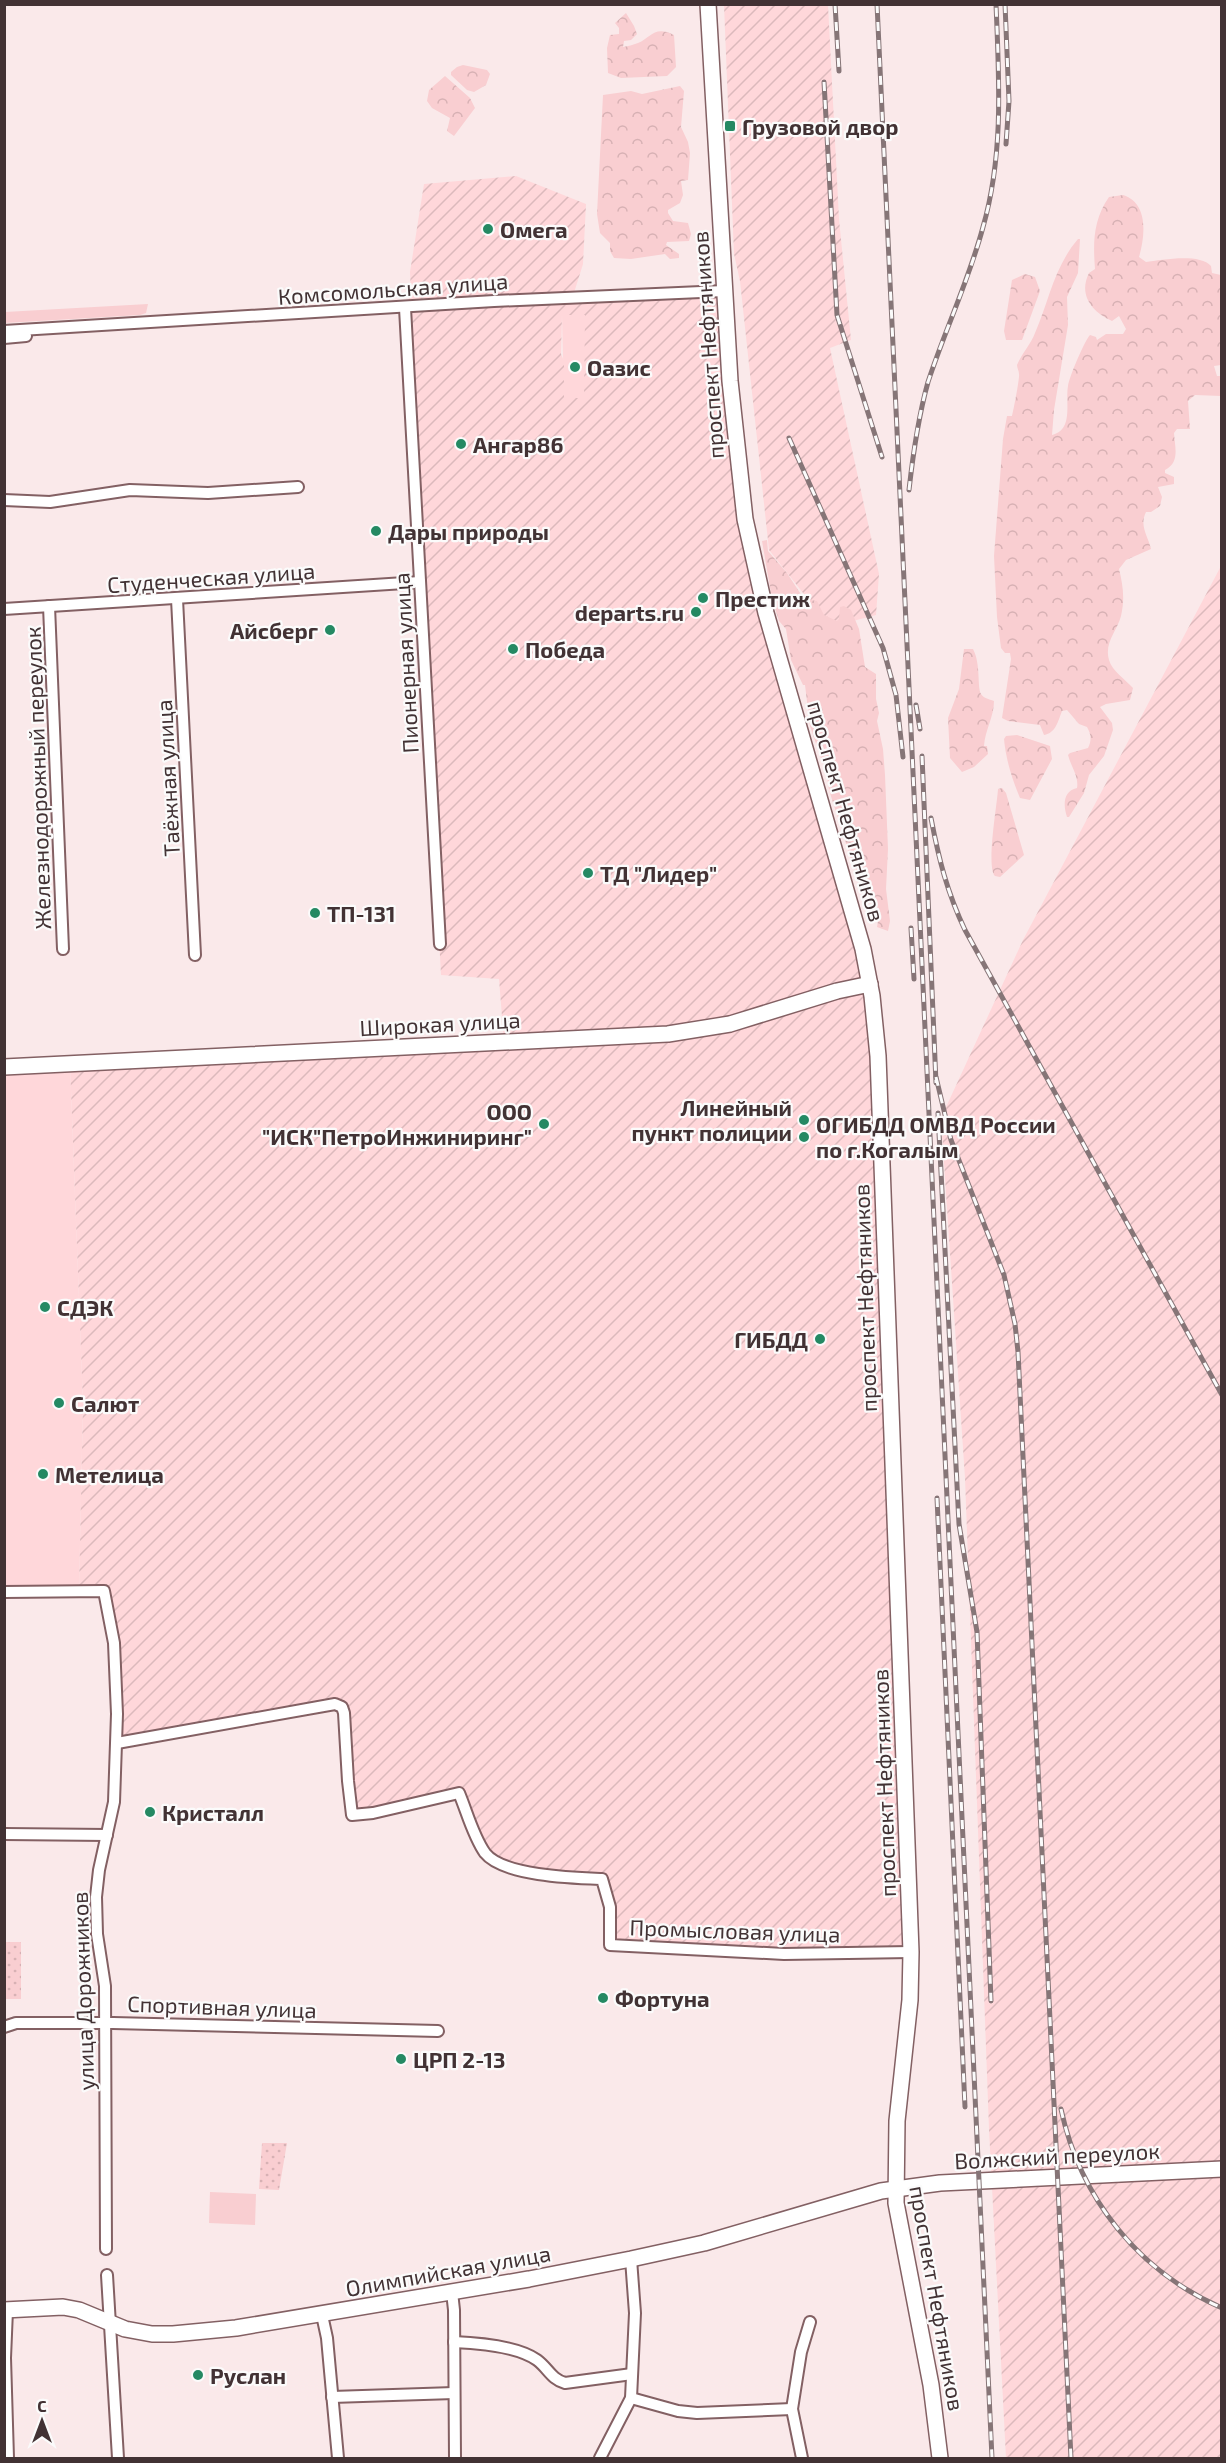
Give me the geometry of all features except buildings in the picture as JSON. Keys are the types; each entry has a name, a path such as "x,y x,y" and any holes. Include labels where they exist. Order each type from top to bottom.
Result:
{"main road":[{"name":"проспект Нефтяников","path":"708,4 724,291 735,439 752,552 772,634 861,940 870,984 878,1056 911,1952 910,2000 898,2098 895,2188 899,2225 931,2385 940,2458"},
{"name":"Широкая улица","path":"4,1067 668,1034 730,1024 837,991 870,984"},
{"name":"Волжский переулок","path":"895,2188 940,2183 1221,2169"},
{"name":"Олимпийская улица","path":"6,2310 63,2307 79,2310 135,2331 173,2334 236,2328 322,2315 631,2259 715,2240 895,2188"}],"street":[{"name":"Комсомольская улица","path":"4,331 528,299 724,291"},
{"name":"Пионерная улица","path":"405,308 440,944"},
{"name":"Комсомольская улица","path":"4,338 22,337 65,327"},
{"path":"4,500 50,502 130,490 179,493 298,487"},
{"name":"Студенческая улица","path":"4,609 420,582"},
{"name":"Таёжная улица","path":"177,599 195,955"},
{"name":"Железнодорожный переулок","path":"49,606 63,949"},
{"name":"улица Дорожников","path":"4,1592 104,1591 114,1643 117,1743 114,1802 99,1870 96,1898 97,1934 105,1986 106,2249"},
{"name":"Промысловая улица","path":"117,1743 336,1704 342,1707 344,1713 352,1815 373,1813 459,1793 481,1845 494,1861 514,1869 602,1879 611,1915 610,1945 784,1954 911,1952"},
{"path":"4,1834 107,1835"},
{"name":"Спортивная улица","path":"4,2028 16,2024 106,2023 438,2031"},
{"path":"600,2458 631,2398 635,2313 631,2259"},
{"path":"107,2274 118,2458"},
{"path":"452,2292 455,2458"},
{"path":"6,2310 8,2458"},
{"path":"322,2315 338,2458"},
{"path":"802,2458 792,2409 801,2352 810,2322"},
{"path":"454,2342 492,2344 525,2355 537,2360 555,2380 565,2383 632,2374"},
{"path":"332,2397 454,2393"},
{"path":"631,2398 678,2411 697,2413 792,2409"}],"shaded area":[{"name":"Грузовой двор","path":"724,5 828,5 839,219 851,340 830,348 879,574 876,615 830,627 769,550 740,281 734,254"},
{"path":"516,176 586,204 583,264 573,296 724,291 745,519 867,968 911,1952 610,1945 602,1879 494,1861 459,1793 352,1815 342,1707 117,1743 117,1714 104,1591 79,1591 83,1404 70,1064 504,1042 499,979 441,975 405,308 411,293 410,272 424,184","holes":["562,315 585,315 584,398 564,398 564,361 561,354"]},
{"path":"585,314 585,398 564,398 562,315"},
{"path":"1221,566 1221,2458 1006,2458 989,2129 965,1478 941,1118 1023,940"},
{"path":"70,1064 83,1404 79,1591 5,1592 5,1067"}],"green space":[{"path":"626,13 637,34 631,40 624,41 623,47 638,43 657,32 662,31 674,35 676,67 667,76 621,78 608,73 607,48 610,35 619,34 619,28 615,23"},
{"path":"463,65 487,70 490,74 486,85 474,92 467,90 451,75 457,67"},
{"path":"445,76 470,98 475,108 454,136 447,131 450,118 432,108 427,101 429,90"},
{"path":"680,86 684,91 681,127 690,153 688,180 681,181 683,195 680,203 668,210 668,213 673,221 688,223 691,234 689,241 667,242 666,245 679,254 679,258 670,259 665,254 631,259 614,258 610,251 610,243 600,233 597,214 603,95 631,91 642,94"},
{"path":"1123,195 1137,205 1141,213 1143,240 1139,257 1146,262 1190,258 1206,262 1211,266 1212,273 1221,275 1221,365 1214,366 1217,376 1221,376 1221,396 1195,395 1188,401 1190,429 1177,429 1174,433 1175,459 1165,470 1165,473 1174,477 1174,484 1158,487 1162,497 1160,506 1151,512 1146,512 1144,517 1143,522 1151,549 1126,560 1119,569 1123,592 1122,610 1108,648 1108,654 1113,668 1133,688 1130,700 1100,707 1112,723 1113,730 1104,756 1089,775 1084,793 1067,817 1065,799 1069,792 1077,788 1076,775 1068,755 1088,748 1091,737 1087,727 1079,724 1067,710 1062,711 1054,729 1044,735 1040,725 1008,721 1002,718 1011,659 1010,653 1005,653 1001,648 994,556 1003,439 1007,416 1012,416 1015,402 1019,377 1017,365 1033,337 1063,261 1078,239 1080,239 1078,273 1067,297 1068,325 1052,435 1059,432 1066,422 1069,381 1090,335 1096,337 1097,340 1106,334 1123,334 1126,329 1119,316 1112,321 1098,313 1089,302 1085,289 1089,273 1095,269 1094,241 1100,214 1109,197"},
{"path":"1025,274 1035,277 1040,291 1022,340 1006,340 1004,331 1012,280"},
{"path":"148,304 146,313 140,315 5,323 5,312"},
{"path":"767,540 768,551 787,573 804,599 817,601 824,615 837,621 840,607 844,606 851,610 859,629 865,667 876,674 876,699 879,713 877,721 883,749 885,775 888,849 886,889 890,921 888,931 877,927 879,915 875,899 853,865 829,790 827,776 810,726 805,685 791,660 786,629 779,621 772,599 762,541"},
{"path":"964,649 973,649 977,661 981,694 994,701 984,746 987,746 988,754 974,767 962,772 950,758 948,718 959,689"},
{"path":"1017,735 1050,746 1052,759 1030,800 1020,798 1006,754 1004,739 1006,736"},
{"path":"1002,788 1006,793 1024,855 1000,877 995,876 993,870 992,849 998,789"},
{"path":"4,1942 21,1942 21,1999 5,1999"},
{"path":"262,2143 287,2143 279,2190 259,2189"},
{"path":"210,2192 256,2194 255,2225 209,2223"}],"railway":[{"path":"835,4 839,71"},
{"path":"877,4 992,2458"},
{"path":"909,490 916,436 928,382 971,266 990,200 999,116 996,4"},
{"path":"1005,4 1009,101 1006,144"},
{"path":"824,82 837,315 882,457"},
{"path":"789,438 883,648 896,695 903,757"},
{"path":"916,705 920,729"},
{"path":"922,756 936,1083"},
{"path":"931,818 944,876 965,930 1222,1395"},
{"path":"911,928 914,979"},
{"path":"936,1077 951,1140 1004,1275 1015,1324 1018,1352 1071,2458"},
{"path":"938,1113 959,1524 977,1632 991,2001"},
{"path":"937,1498 965,2107"},
{"path":"1061,2109 1070,2142 1082,2172 1098,2201 1117,2228 1164,2274 1222,2308"}],"place":[{"name":"Грузовой двор","path":"730,126"},
{"name":"Омега","path":"488,229"},
{"name":"Оазис","path":"575,367"},
{"name":"Ангар86","path":"461,444"},
{"name":"Дары природы","path":"376,531"},
{"name":"Престиж","path":"703,598"},
{"name":"departs.ru","path":"696,612"},
{"name":"Айсберг","path":"330,630"},
{"name":"Победа","path":"513,649"},
{"name":"ТД \"Лидер\"","path":"588,873"},
{"name":"ТП-131","path":"315,913"},
{"name":"Линейный пункт полиции","path":"804,1120"},
{"name":"ООО \"ИСК\"ПетроИнжиниринг\"","path":"544,1124"},
{"name":"ОГИБДД ОМВД России по г.Когалым","path":"804,1137"},
{"name":"СДЭК","path":"45,1307"},
{"name":"ГИБДД","path":"820,1339"},
{"name":"Салют","path":"59,1403"},
{"name":"Метелица","path":"43,1474"},
{"name":"Кристалл","path":"150,1812"},
{"name":"Фортуна","path":"603,1998"},
{"name":"ЦРП 2-13","path":"401,2059"},
{"name":"Руслан","path":"198,2375"}]}
